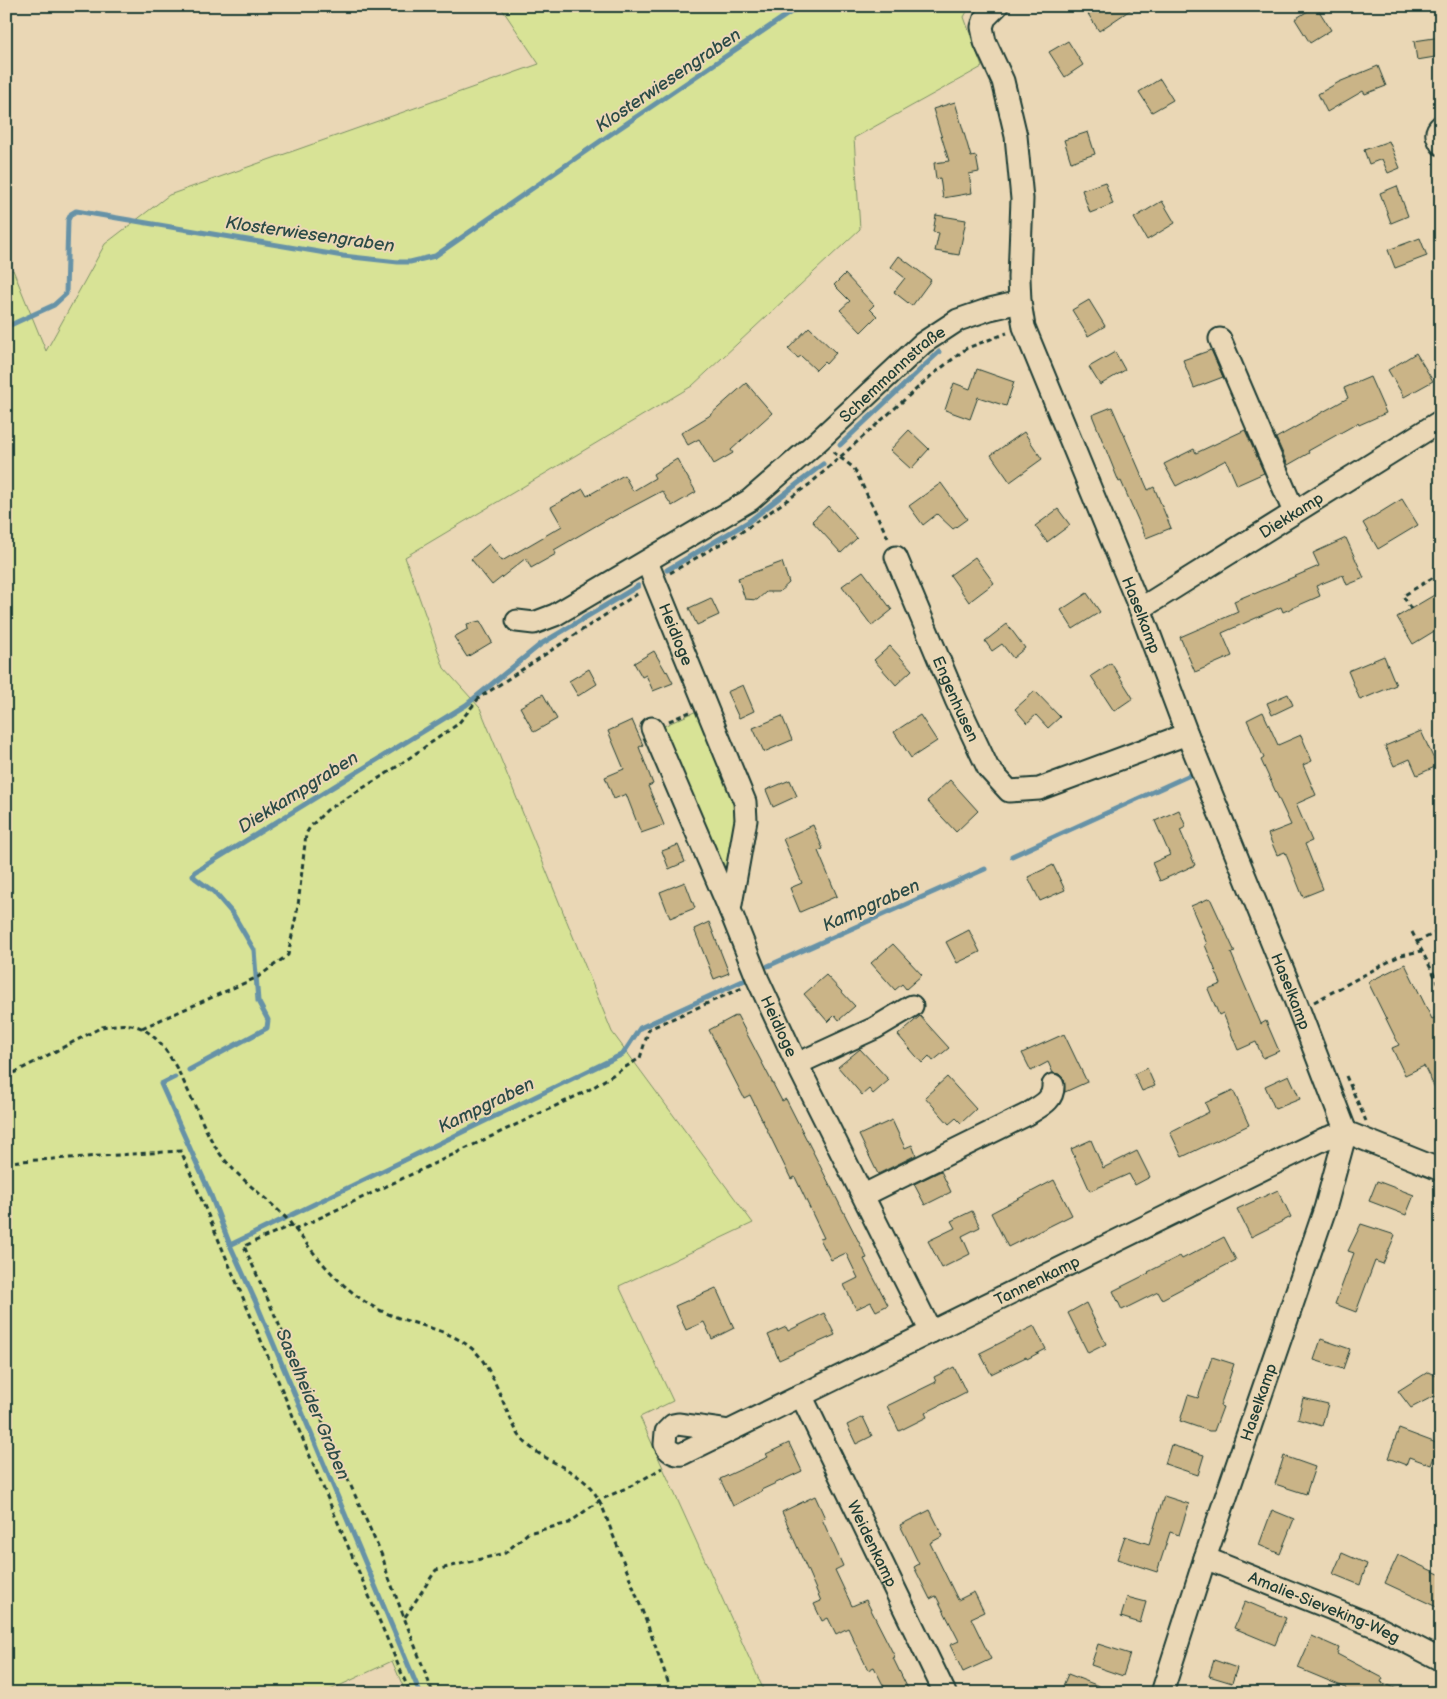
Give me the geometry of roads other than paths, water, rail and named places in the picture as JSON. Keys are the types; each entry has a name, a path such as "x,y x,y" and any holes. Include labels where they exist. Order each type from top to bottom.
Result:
{"street":[{"path":"997,6 985,18 982,28 985,42 1003,81 1016,136 1022,199 1020,302"},
{"path":"1441,126 1436,135 1441,144"},
{"name":"Haselkamp","path":"1020,302 1024,327 1140,609 1346,1132 1325,1210 1205,1558 1162,1693"},
{"name":"Schemmannstraße","path":"517,621 534,623 555,615 750,500 818,441 924,343 958,320 990,309 1020,302"},
{"path":"1220,339 1294,512"},
{"name":"Diekkamp","path":"1140,609 1441,421"},
{"name":"Engenhusen","path":"896,557 956,700 988,768 1009,791 1039,789 1188,734"},
{"name":"Heidloge","path":"647,562 745,802 746,820 730,910 758,980 797,1064 931,1332"},
{"path":"652,728 730,910"},
{"path":"797,1064 875,1028 912,1006"},
{"path":"864,1195 1028,1114 1050,1099 1052,1085"},
{"path":"1346,1132 1441,1170"},
{"name":"Tannenkamp","path":"670,1451 665,1444 664,1436 673,1425 729,1431 1324,1139 1346,1132"},
{"name":"Weidenkamp","path":"801,1395 945,1693"},
{"name":"Amalie-Sieveking-Weg","path":"1205,1558 1377,1627 1441,1660"}],"waterway":[{"name":"Klosterwiesengraben","path":"6,327 54,305 66,294 68,220 71,214 76,211 343,256 398,262 410,262 435,256 800,6"},
{"name":"Diekkampgraben","path":"840,445 939,352"},
{"name":"Diekkampgraben","path":"667,570 748,522 823,464"},
{"name":"Diekkampgraben","path":"189,1070 267,1028 268,1020 258,1001 254,950 233,914 214,892 195,878 193,875 195,872 466,705 541,644 638,586"},
{"name":"Kampgraben","path":"1012,856 1190,775"},
{"name":"Kampgraben","path":"768,966 985,869"},
{"name":"Kampgraben","path":"230,1245 623,1054 640,1028 745,980"},
{"name":"Saselheider Graben","path":"175,1077 161,1084 210,1193 230,1245 258,1307 420,1693"}]}
